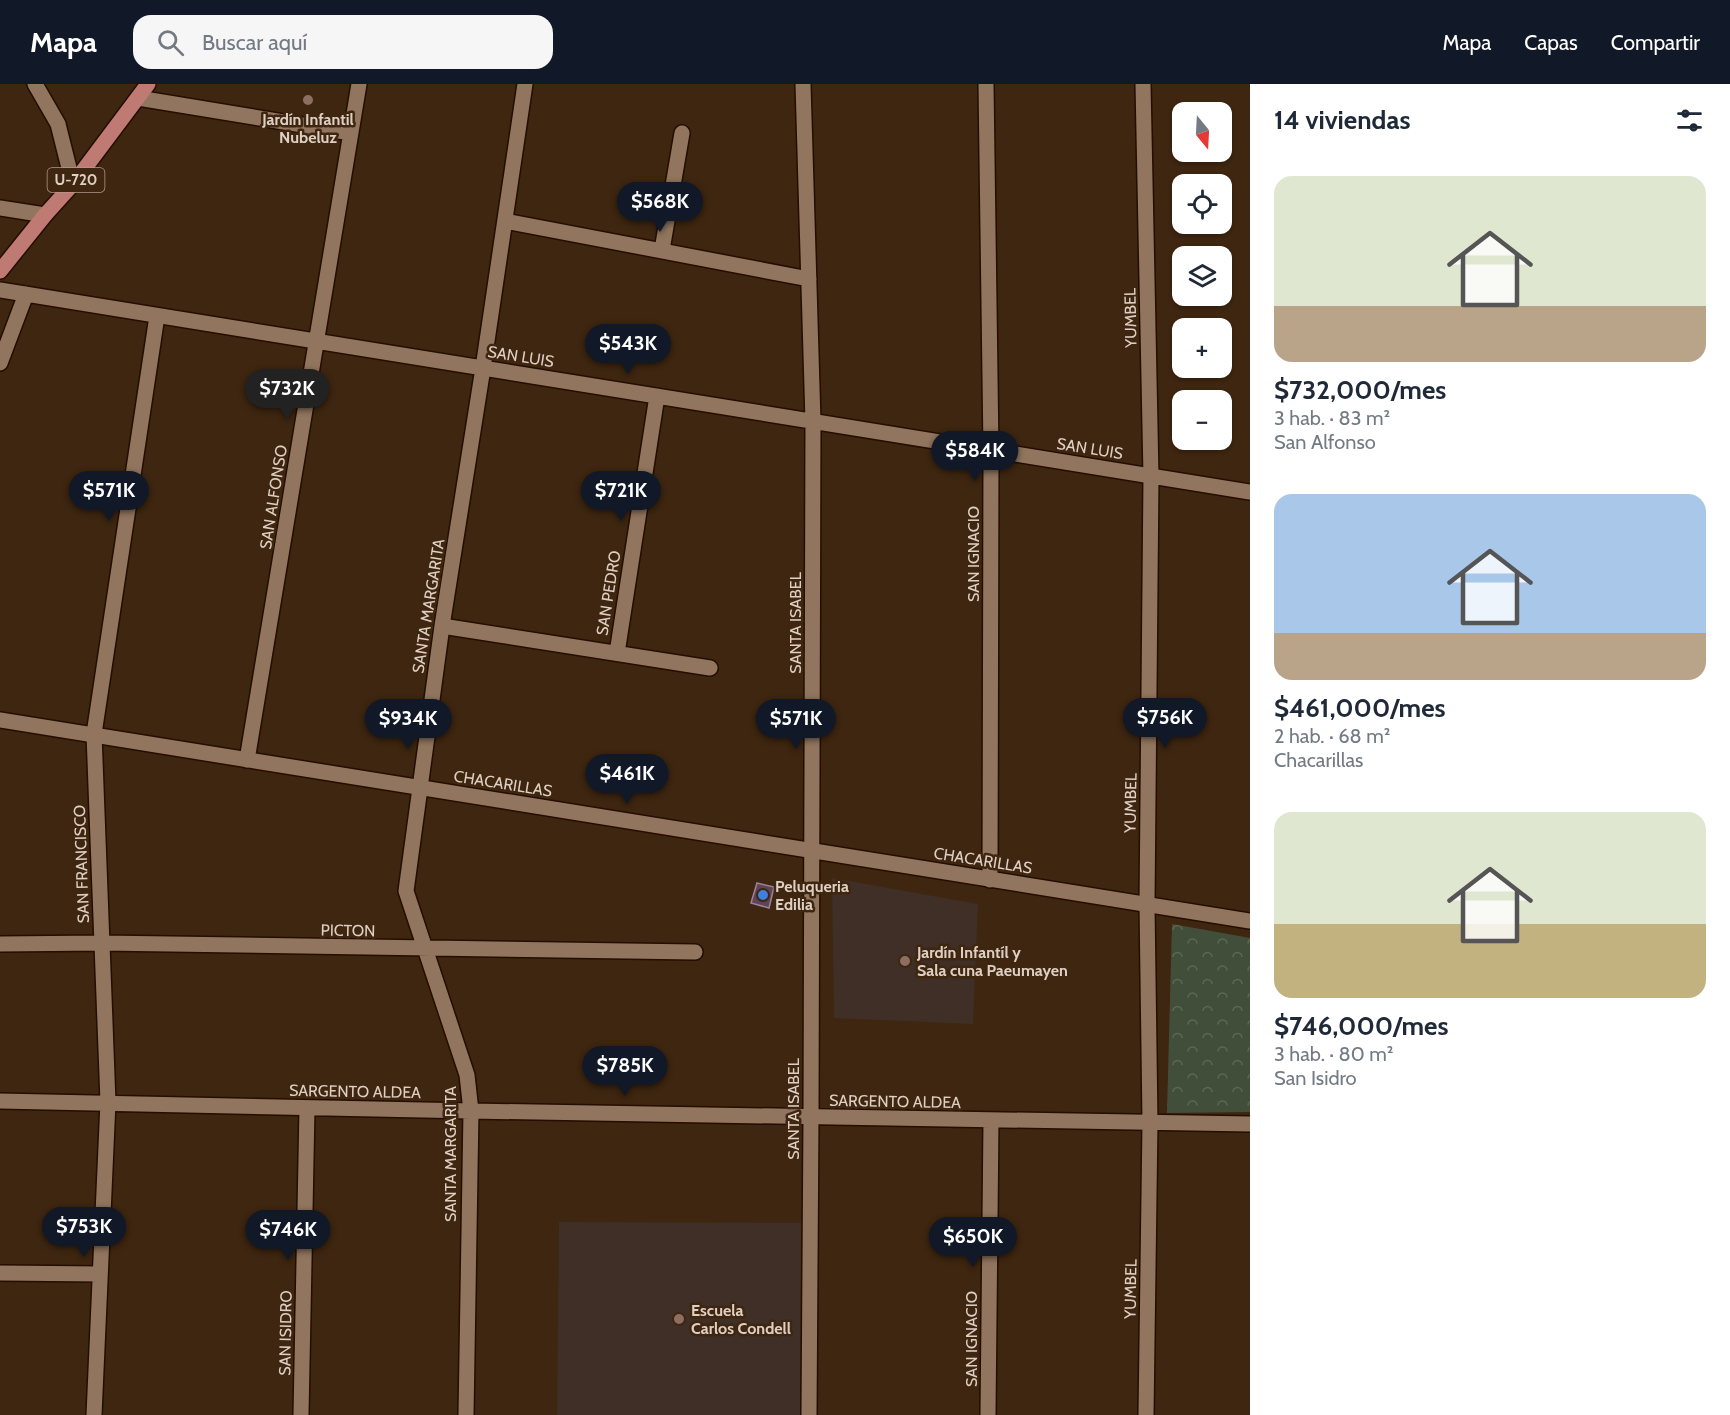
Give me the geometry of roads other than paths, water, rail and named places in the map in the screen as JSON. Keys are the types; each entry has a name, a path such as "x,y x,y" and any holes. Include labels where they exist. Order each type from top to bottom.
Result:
{"main road":[{"name":"U-720","path":"0,271 73,184 148,84"}],"street":[{"path":"35,84 58,123 73,184"},
{"name":"SAN ALFONSO","path":"247,760 359,84"},
{"name":"SANTA MARGARITA","path":"466,1415 471,1111 467,1075 406,891 442,627 525,84"},
{"name":"SANTA ISABEL","path":"803,84 813,421 812,1117 808,1415"},
{"name":"SAN IGNACIO","path":"986,84 992,450 990,880"},
{"name":"YUMBEL","path":"1143,84 1151,476 1147,905 1150,1122 1146,1415"},
{"path":"138,98 351,133"},
{"path":"662,250 682,133"},
{"path":"0,208 45,215"},
{"path":"505,221 809,279"},
{"name":"SAN LUIS","path":"0,290 1250,492"},
{"path":"0,363 26,294"},
{"name":"SAN FRANCISCO","path":"94,1415 108,1102 94,734 157,316"},
{"name":"SAN PEDRO","path":"617,653 657,396"},
{"name":"SAN PEDRO","path":"442,627 710,668"},
{"name":"CHACARILLAS","path":"0,720 1250,921"},
{"name":"PICTON","path":"0,944 102,943 695,952"},
{"name":"SARGENTO ALDEA","path":"0,1101 1250,1124"},
{"name":"SAN ISIDRO","path":"301,1415 307,1108"},
{"name":"SAN IGNACIO","path":"988,1415 991,1120"},
{"path":"0,1273 100,1274"}],"place":[{"name":"Jardín Infantil Nubeluz","path":"308,100"},
{"name":"Peluqueria Edilia","path":"763,895"},
{"name":"Jardín Infantíl y Sala cuna Paeumayen","path":"905,961"},
{"name":"Escuela Carlos Condell","path":"679,1319"}]}
